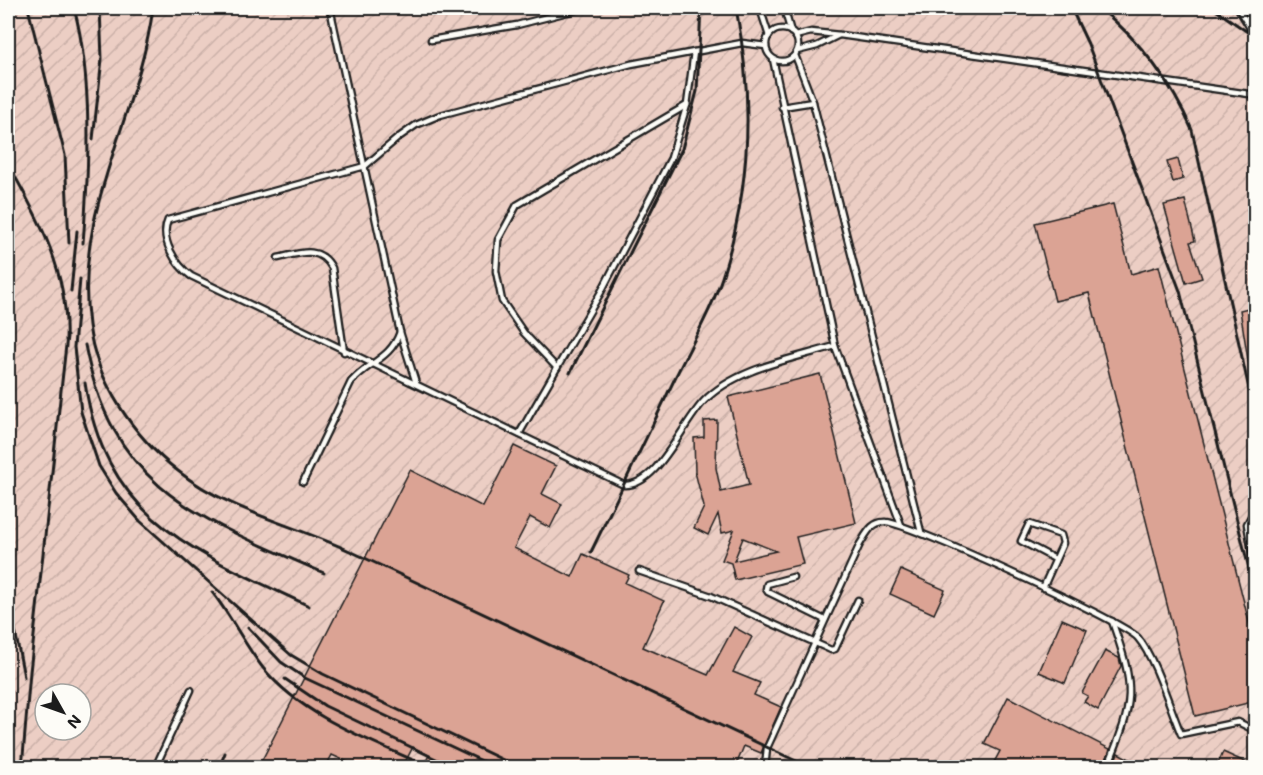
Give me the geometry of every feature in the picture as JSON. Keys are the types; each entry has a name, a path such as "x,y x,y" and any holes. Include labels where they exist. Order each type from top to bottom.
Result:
{"lane":[{"path":"330,8 400,332 416,382"},
{"path":"431,40 517,25 583,8"},
{"path":"760,8 769,36 766,46 772,59 835,346 901,525"},
{"path":"784,8 813,102 921,532"},
{"path":"1238,8 1254,30 1256,44"},
{"path":"769,36 781,29 793,34 811,32 840,35 1256,95"},
{"path":"772,59 782,62 796,53 840,35"},
{"path":"766,46 742,44 631,64 440,115 416,125 365,166 170,219 165,226 176,262 191,276 345,352 416,382 621,484 634,485 655,470 705,400 729,383 762,369 835,346"},
{"path":"519,434 601,292 671,158 687,105 694,52"},
{"path":"782,107 813,102"},
{"path":"557,368 524,333 502,301 496,271 498,240 517,205 687,105"},
{"path":"278,258 305,252 318,252 327,259 332,268 345,352"},
{"path":"303,482 351,382 371,363 384,358 392,350 400,332"},
{"path":"1256,507 1247,524 1256,572"},
{"path":"765,768 767,748 825,620 870,529 878,523 901,525 921,532 1112,621 1136,636 1146,650 1181,734 1238,722 1256,731"},
{"path":"1043,588 1056,560 1063,543 1061,535 1029,524 1021,541 1056,560"},
{"path":"639,571 711,596 831,650 835,649 858,600"},
{"path":"793,577 767,584 766,589 825,620"},
{"path":"1107,768 1126,722 1130,696 1130,680 1112,621"},
{"path":"155,768 191,690"}],"shaded area":[{"path":"8,8 1255,8 1255,767 8,767"}],"building":[{"path":"1178,159 1183,179 1173,182 1167,162"},
{"path":"1185,200 1195,241 1190,242 1202,278 1186,283 1164,205"},
{"path":"1113,204 1131,274 1159,266 1256,650 1256,701 1195,716 1089,293 1055,301 1035,223"},
{"path":"1256,306 1256,377 1251,378 1240,310"},
{"path":"820,374 856,523 796,537 803,564 735,580 731,563 722,560 734,530 722,533 718,514 708,535 694,528 704,507 695,472 694,438 704,437 704,421 717,420 716,468 721,492 749,485 728,397","holes":["743,538 776,551 734,561"]},
{"path":"514,446 556,466 542,494 562,504 550,528 530,517 514,548 572,577 583,554 629,575 625,583 664,601 643,647 708,675 734,627 752,637 733,672 760,683 754,695 781,707 761,753 744,746 735,768 423,768 429,755 413,747 402,768 351,768 352,764 332,755 325,768 258,768 410,470 483,507"},
{"path":"901,570 945,590 934,614 890,594"},
{"path":"1062,619 1087,630 1065,683 1039,672"},
{"path":"1105,651 1119,658 1121,666 1098,710 1084,702 1088,696 1082,693"},
{"path":"1008,697 1110,749 1103,768 991,768 1000,751 984,744"},
{"path":"1223,752 1256,767 1256,768 1216,768"},
{"path":"1118,753 1147,768 1112,768"}],"railway":[{"path":"28,8 65,155 69,243"},
{"path":"74,8 80,35 87,94 88,155 83,243"},
{"path":"93,139 102,59 100,8"},
{"path":"153,8 146,48 99,202 90,242 87,283 89,325 100,367 119,406 146,441 178,471 218,497 352,552 811,768"},
{"path":"570,373 682,149 697,91 701,8"},
{"path":"591,552 709,310 734,236 747,139 745,73 736,8"},
{"path":"1071,8 1088,44 1180,291 1256,597"},
{"path":"1100,8 1154,63 1175,95 1192,130 1256,421"},
{"path":"1213,8 1256,38"},
{"path":"8,164 50,248 63,293 66,340"},
{"path":"71,291 77,231"},
{"path":"80,279 74,347 81,412 99,466 116,493 140,521 291,655 323,674 520,768"},
{"path":"22,768 30,672 67,336"},
{"path":"85,345 98,395 117,435 141,468 169,494 202,516 324,573"},
{"path":"85,383 96,430 113,469 136,501 163,527 195,549 309,606"},
{"path":"212,592 263,668 280,686 319,715 341,727 431,768"},
{"path":"8,594 24,677"},
{"path":"248,627 281,662 305,678 497,768"},
{"path":"285,679 325,706 455,768"},
{"path":"219,768 225,753"},
{"path":"242,768 244,762"}]}
